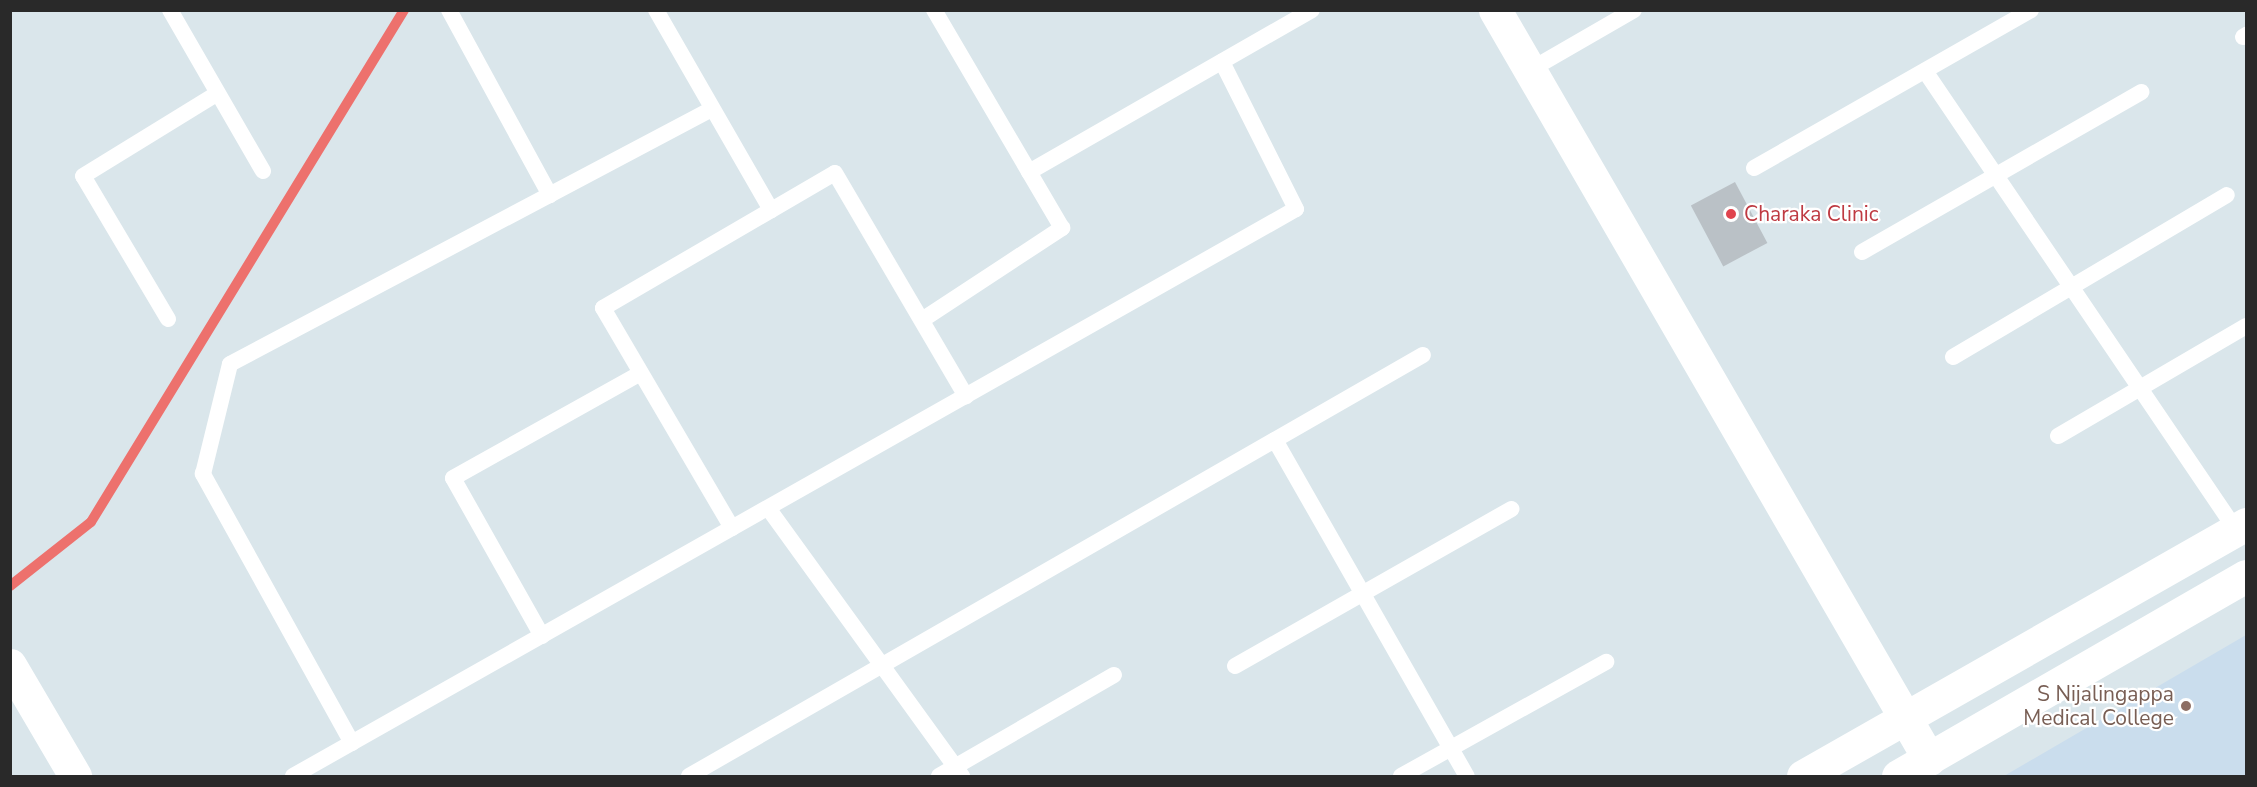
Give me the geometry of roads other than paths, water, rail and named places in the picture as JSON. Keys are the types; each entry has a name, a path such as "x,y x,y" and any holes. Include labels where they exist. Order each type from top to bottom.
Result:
{"street":[{"path":"1495,10 1929,759"},
{"path":"1803,777 2241,527"},
{"path":"1898,777 2247,576"},
{"path":"10,665 75,777"}],"lane":[{"path":"170,10 263,171"},
{"path":"449,10 550,195"},
{"path":"656,10 710,110 771,210"},
{"path":"922,320 1062,228 934,10"},
{"path":"1029,172 1312,10"},
{"path":"1530,70 1634,10"},
{"path":"1754,168 2031,10"},
{"path":"293,777 1296,209 1222,62"},
{"path":"1925,71 2140,388 2241,527"},
{"path":"1862,252 2141,92"},
{"path":"168,319 83,176 218,93"},
{"path":"352,743 203,474 230,364 710,110"},
{"path":"732,528 603,308 835,173 966,396"},
{"path":"1953,357 2227,195"},
{"path":"2058,436 2247,326"},
{"path":"689,777 1423,355"},
{"path":"542,636 453,478 641,373"},
{"path":"1275,440 1467,777"},
{"path":"768,508 958,772"},
{"path":"1235,666 1511,508"},
{"path":"1401,777 1606,662"},
{"path":"939,777 958,772 1114,675"}],"waterway":[{"path":"10,586 91,522 404,10"}],"place":[{"name":"Charaka Clinic","path":"1731,214"},
{"name":"S Nijalingappa Medical College","path":"2186,706"}]}
